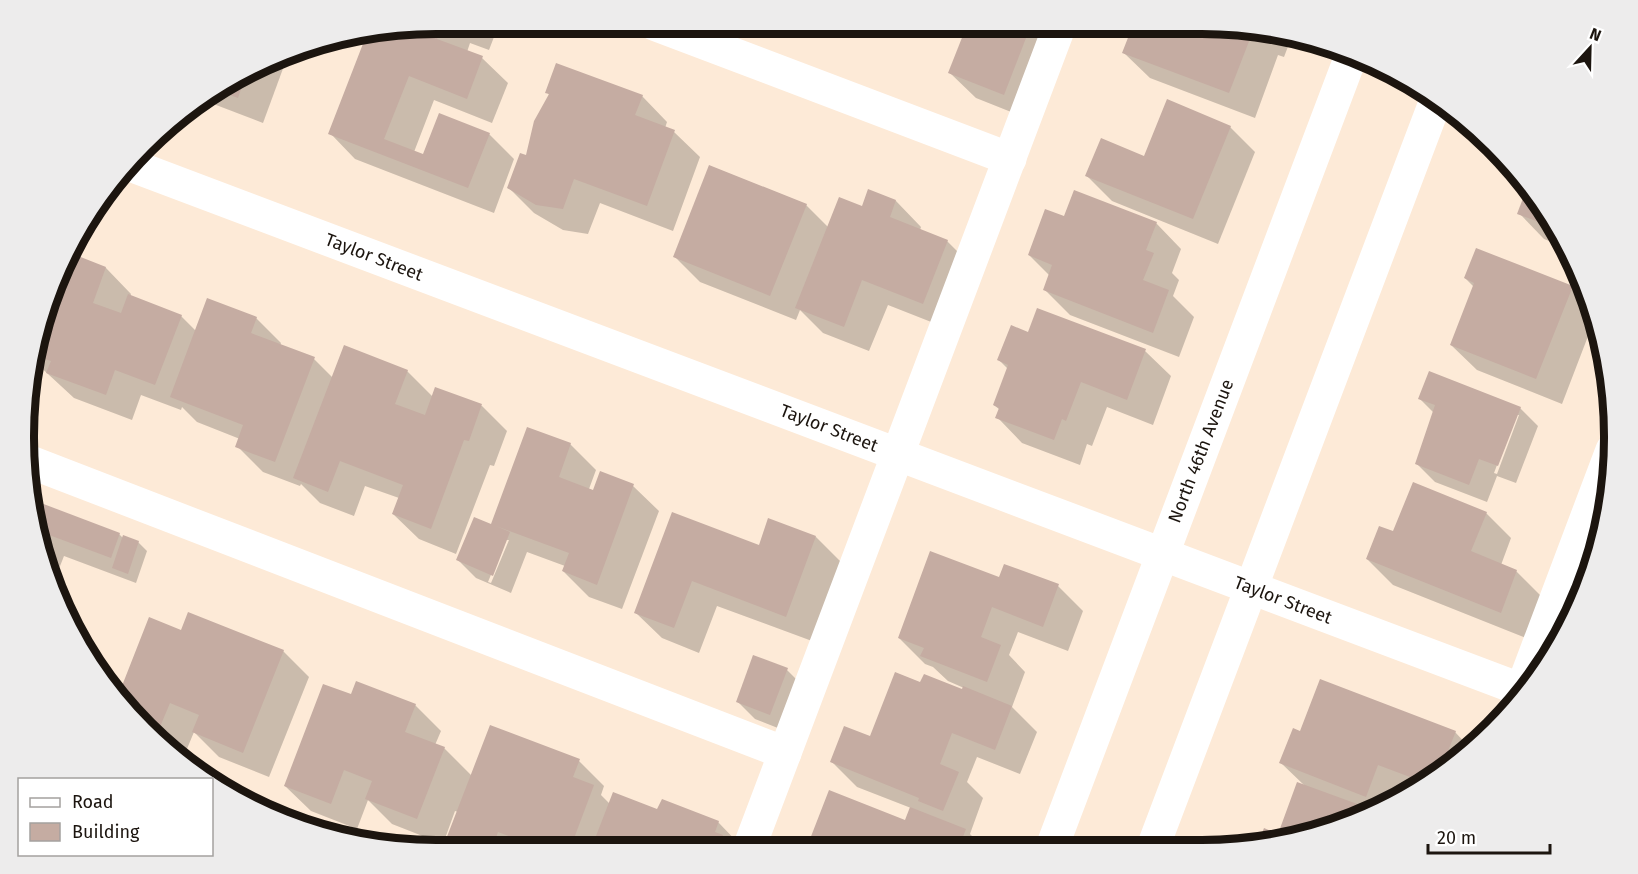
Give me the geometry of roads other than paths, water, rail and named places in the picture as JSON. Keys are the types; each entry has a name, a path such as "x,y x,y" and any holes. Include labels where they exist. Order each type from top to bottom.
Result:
{"street":[{"path":"680,34 1010,159"},
{"path":"752,840 1057,34"},
{"name":"North 46th Avenue","path":"1055,840 1348,63"},
{"path":"1156,840 1433,108"},
{"name":"Taylor Street","path":"138,168 1252,588 1513,691"},
{"path":"35,464 785,753"},
{"path":"1531,668 1601,479"}]}
